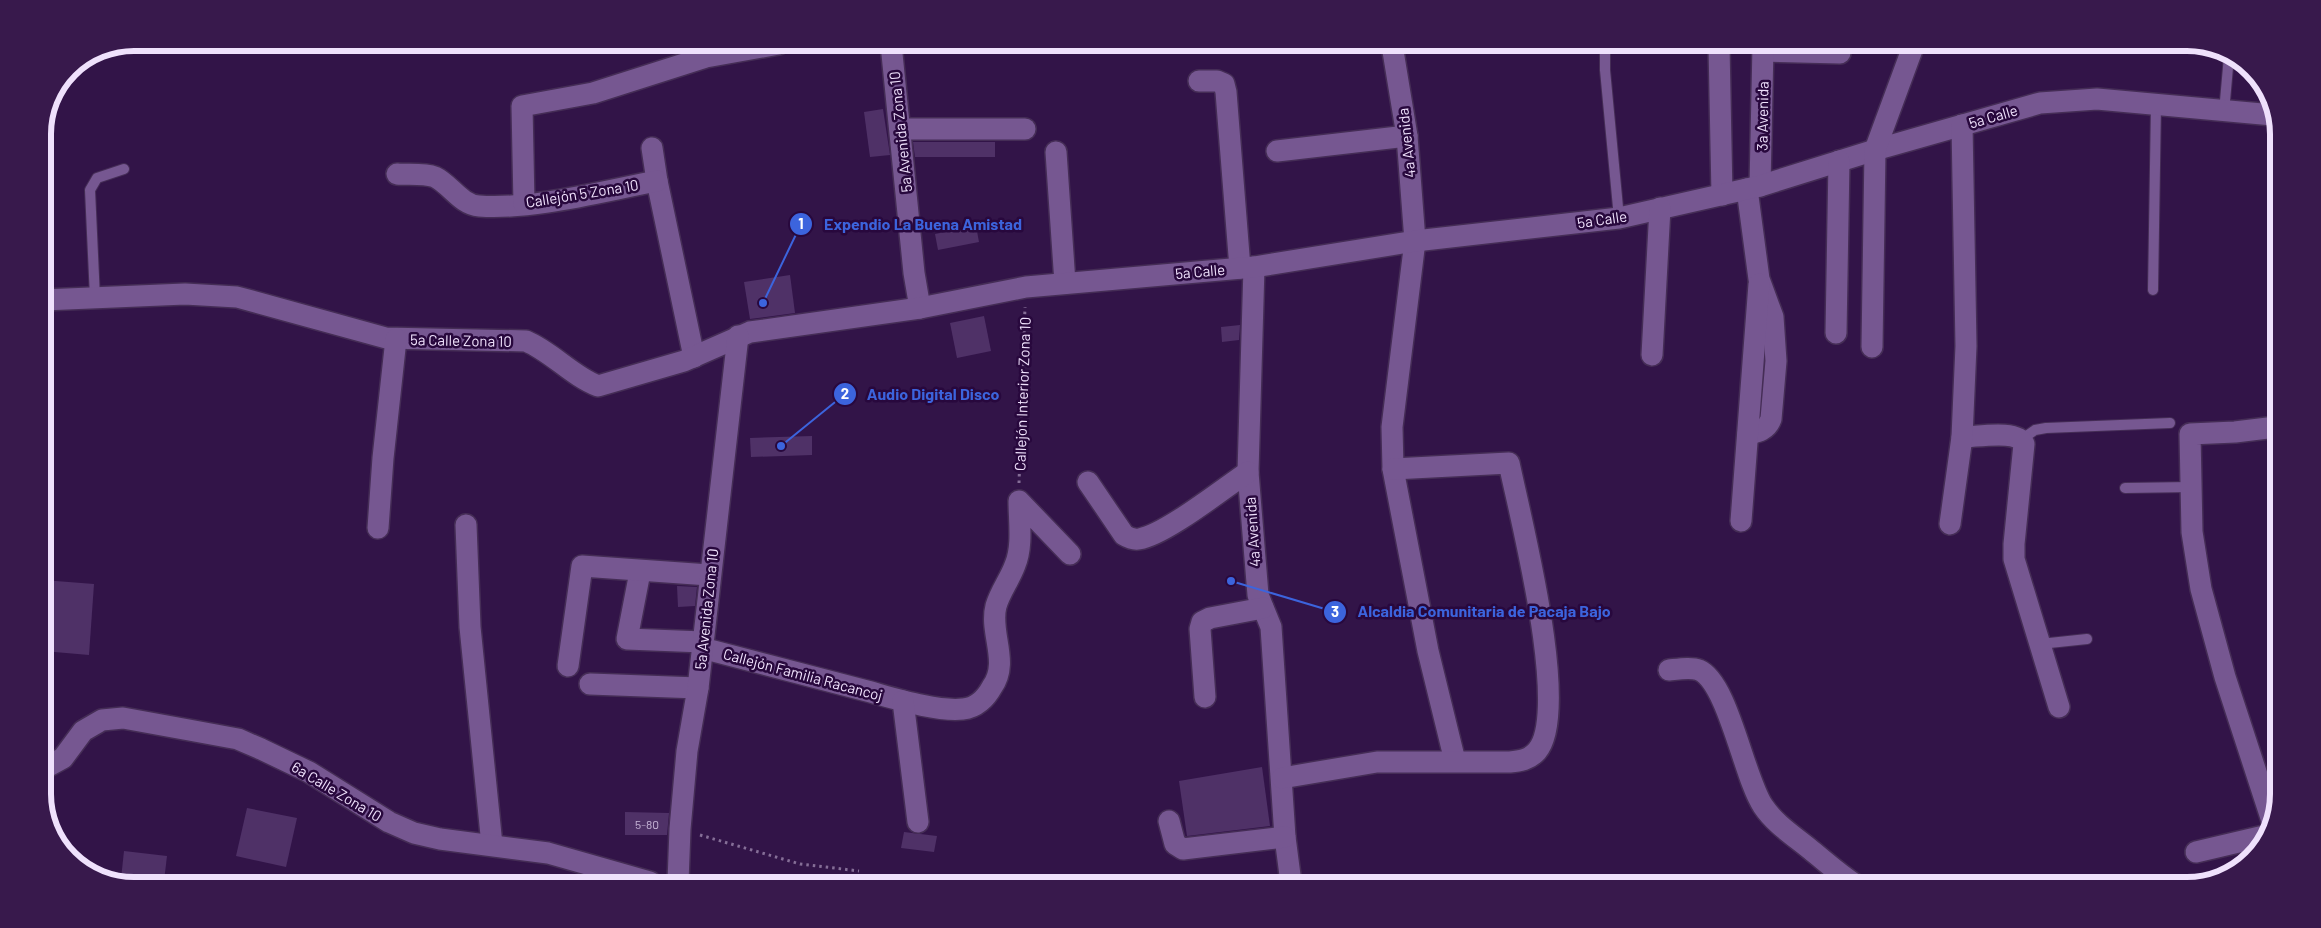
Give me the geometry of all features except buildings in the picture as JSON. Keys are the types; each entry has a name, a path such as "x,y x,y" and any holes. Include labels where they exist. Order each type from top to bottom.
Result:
{"street":[{"path":"524,204 520,109 522,106 593,93 706,57 740,51"},
{"name":"5a Avenida Zona 10","path":"892,51 914,273 920,308"},
{"name":"4a Avenida","path":"1393,51 1407,136 1415,241 1392,427 1393,469 1428,651 1455,761"},
{"path":"1719,51 1722,195"},
{"name":"3a Avenida","path":"1741,521 1748,434 1761,431 1769,426 1776,361 1774,317 1759,278 1754,187 1763,51"},
{"path":"1802,51 1840,53"},
{"path":"1872,347 1875,150 1912,51"},
{"name":"4a Avenida","path":"1199,81 1217,81 1224,84 1247,267 1248,472 1254,566 1258,595 1271,626 1285,837 1290,877"},
{"name":"5a Calle","path":"920,308 1026,287 1247,267 1415,241 1619,218 1754,187 2040,103 2097,99 2267,115"},
{"path":"1950,524 1962,437 1966,346 1962,125"},
{"path":"901,129 1025,129"},
{"path":"1277,152 1407,136"},
{"path":"652,148 656,181"},
{"path":"1056,152 1065,283"},
{"path":"1836,334 1839,161"},
{"name":"Callejón 5 Zona 10","path":"397,174 434,177 470,204 478,206 524,204 569,198 656,181 694,356"},
{"path":"1652,355 1660,208"},
{"name":"5a Calle Zona 10","path":"51,300 185,294 237,298 375,336 396,339 526,341 542,348 585,380 598,386 684,361 738,336 763,330 920,308"},
{"name":"5a Avenida Zona 10","path":"678,877 680,829 687,751 698,688 709,576 738,336"},
{"path":"378,528 383,458 396,339"},
{"path":"2269,795 2225,677 2201,589 2193,540 2190,434 2235,432 2270,428"},
{"path":"1962,437 2012,435 2022,439 2025,449 2017,510 2014,559 2059,707"},
{"path":"1282,778 1377,762 1510,762 1525,760 1536,752 1542,742 1549,711 1548,659 1509,463 1393,469"},
{"path":"1088,482 1124,535 1132,539 1139,539 1167,527 1248,472"},
{"path":"1019,501 1070,554"},
{"path":"918,822 903,701 950,709 965,709 976,705 993,686 999,663 995,617 996,605 1016,563 1019,545 1019,501"},
{"path":"466,525 470,627 492,845"},
{"path":"568,666 582,566 709,576"},
{"name":"Callejón Familia Racancoj","path":"640,572 628,639 702,645 903,701"},
{"path":"1204,698 1200,629 1202,622 1210,618 1263,608"},
{"path":"1669,670 1698,670 1710,678 1724,702 1752,787 1764,808 1772,818 1826,864 1845,877"},
{"path":"590,684 698,688"},
{"name":"6a Calle Zona 10","path":"51,765 63,758 83,731 102,720 132,720 238,739 309,772 389,822 414,833 440,839 548,853 632,877"},
{"path":"1169,821 1175,844 1183,849 1285,837"},
{"path":"2196,852 2257,838"}],"lane":[{"path":"1605,51 1605,70 1619,218"},
{"path":"2224,112 2228,62"},
{"path":"2152,290 2156,104"},
{"path":"95,298 90,190 97,178 124,169"},
{"path":"2022,439 2034,430 2046,428 2170,423"},
{"path":"2125,488 2191,487"},
{"path":"2040,644 2087,639"}],"path":[{"name":"Callejón Interior Zona 10","path":"1019,501 1026,287"},
{"path":"680,829 800,864 859,871"}],"place":[{"name":"Expendio La Buena Amistad","path":"763,303"},
{"name":"Audio Digital Disco","path":"781,446"},
{"name":"Alcaldia Comunitaria de Pacaja Bajo","path":"1231,581"}]}
